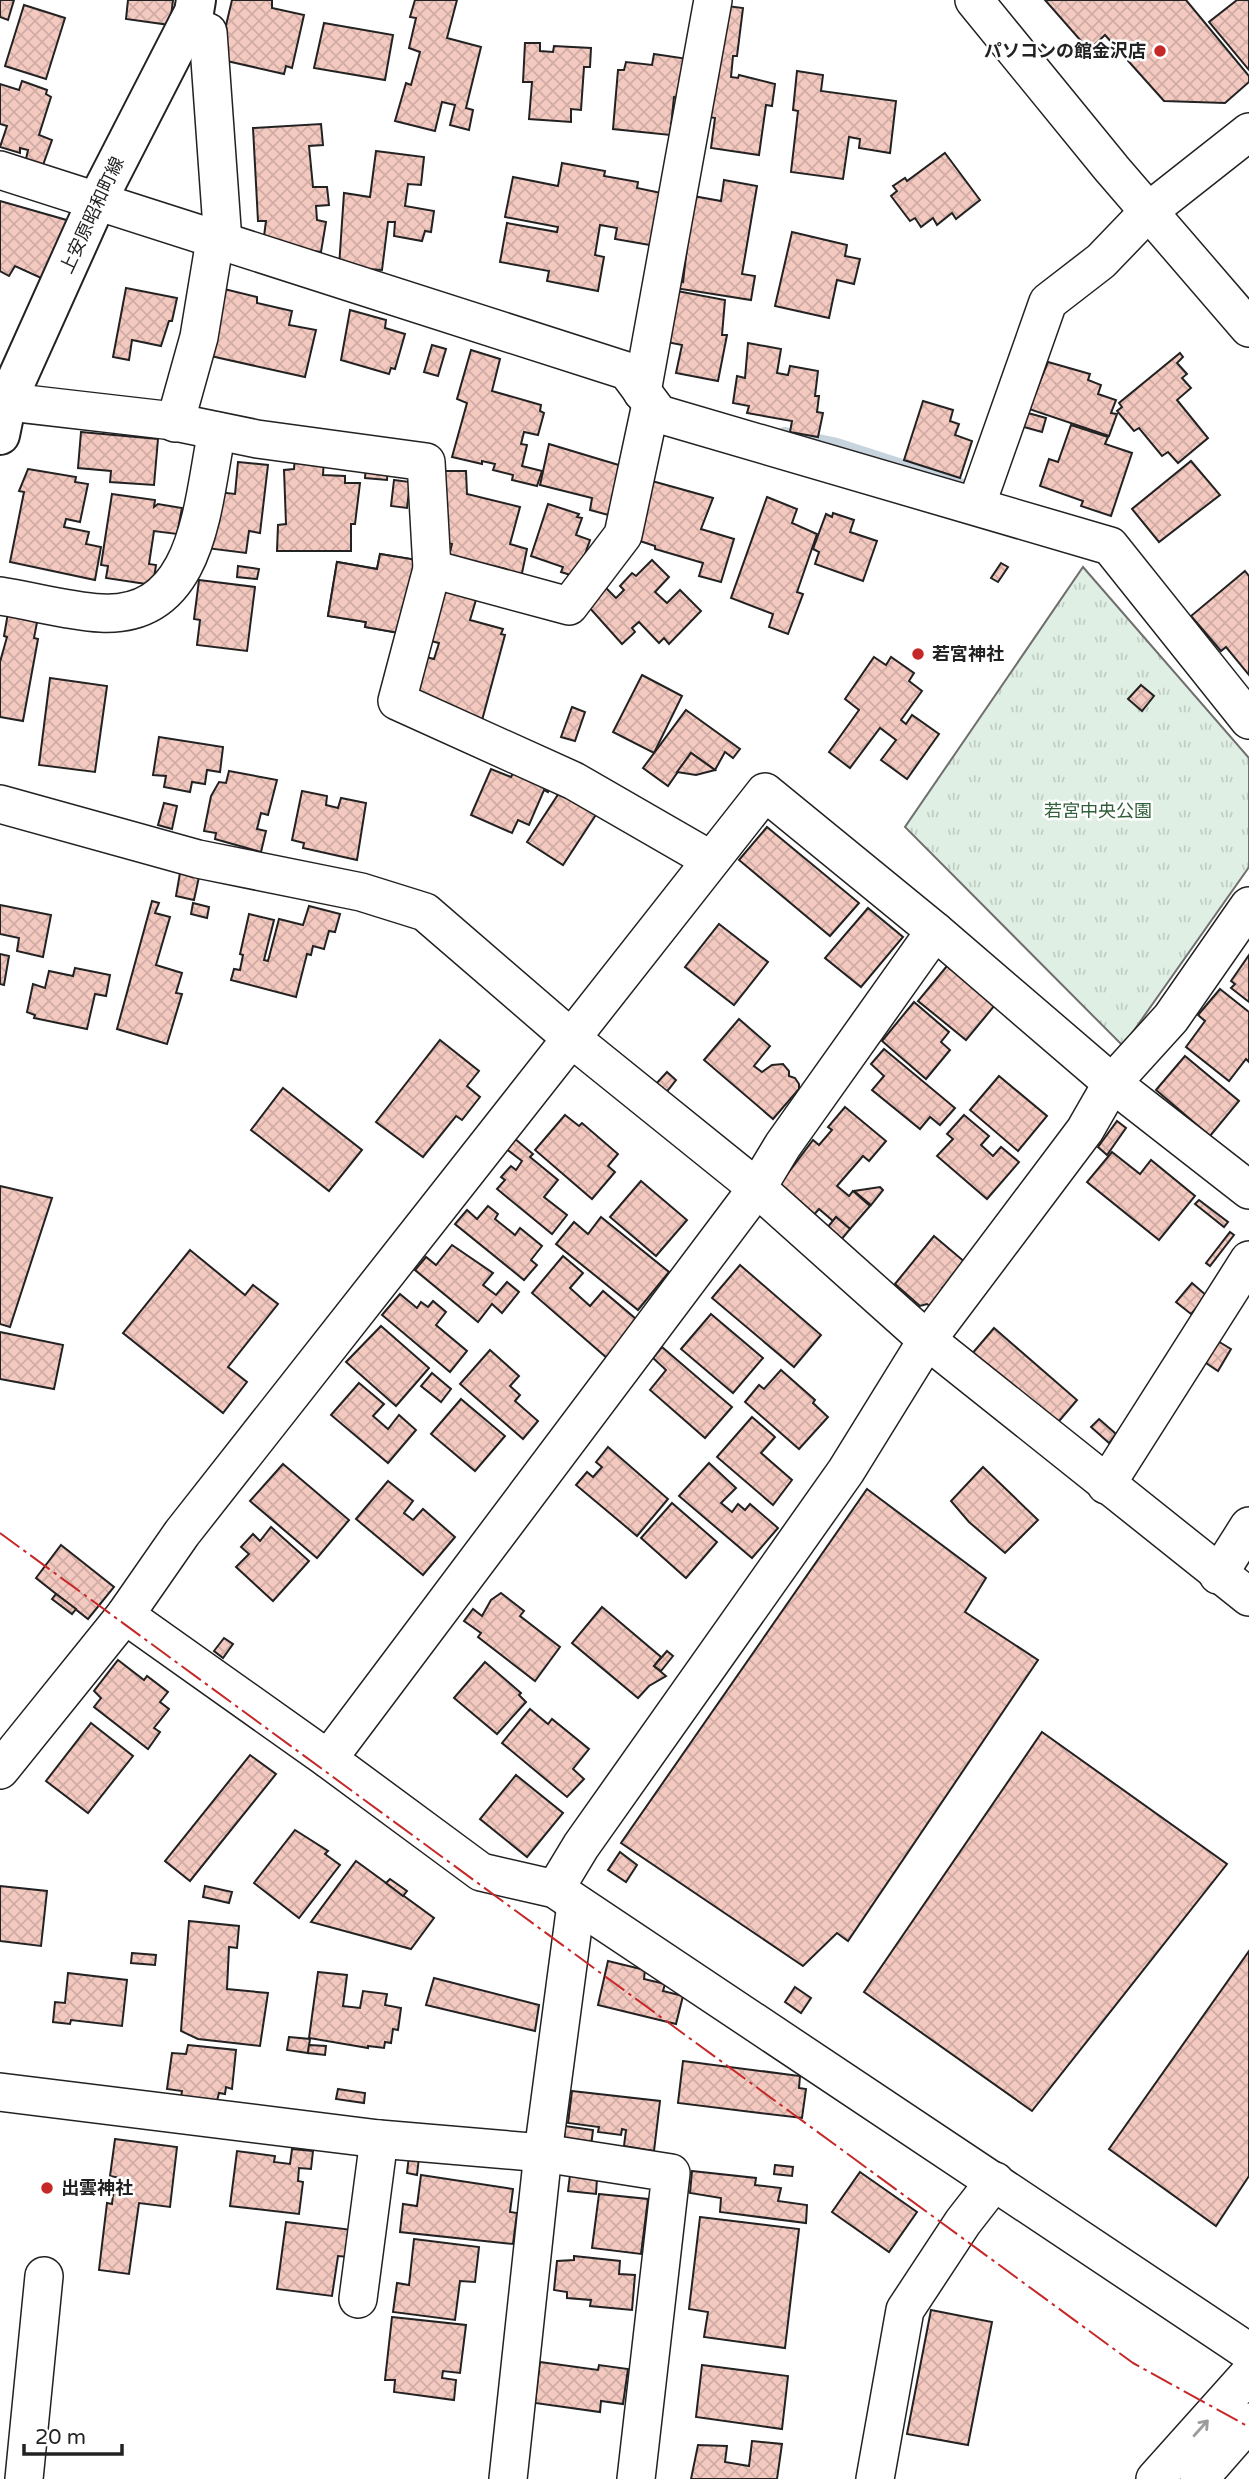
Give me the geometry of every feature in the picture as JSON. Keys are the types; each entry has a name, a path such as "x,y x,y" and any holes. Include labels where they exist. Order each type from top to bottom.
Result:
{"main road":[{"name":"上安原昭和町線","path":"2,412 96,203 192,13"}],"street":[{"path":"432,569 569,606 623,535 713,0"},
{"path":"974,0 1112,169 1249,328"},
{"path":"175,423 199,337 219,241 208,32 192,13"},
{"path":"976,506 1048,302 1101,261 1150,210 1249,132"},
{"path":"0,170 96,203 457,314 627,371 659,414 1110,546 1249,720"},
{"path":"2,412 175,423 217,432 426,462 432,569 397,701 574,780 711,860"},
{"path":"0,596 102,613 137,610 169,591 191,555 217,432"},
{"path":"0,1770 125,1615 183,1533 765,792 935,931 1112,1083 1249,1190"},
{"path":"0,804 198,859 361,892 425,912 571,1038 757,1188 927,1340 1218,1575 1249,1597"},
{"path":"508,2479 543,2153 565,1896 581,1846 846,1471 927,1340 1077,1140 1112,1083 1171,1018 1249,906"},
{"path":"328,1759 757,1188 783,1145 935,931"},
{"path":"1106,1485 1249,1260"},
{"path":"1218,1575 1249,1526"},
{"path":"125,1615 481,1872 565,1896 1249,2352"},
{"path":"0,2092 379,2139 543,2153 671,2173 636,2479"},
{"path":"358,2299 379,2139"},
{"path":"875,2479 905,2310 963,2222 995,2182"},
{"path":"24,2479 44,2276"},
{"path":"1156,2479 1249,2374"},
{"path":"1199,2479 1249,2422"}],"green space":[{"name":"若宮中央公園","path":"1083,567 1249,758 1249,867 1123,1046 905,827"}],"building":[{"path":"0,0 14,0 8,20 0,17"},
{"path":"128,0 173,0 170,25 126,19"},
{"path":"232,0 272,0 272,8 304,15 292,68 286,66 284,74 218,59"},
{"path":"415,0 457,0 447,38 481,47 466,108 473,110 469,130 450,125 455,105 442,102 435,131 395,121 406,83 411,85 420,52 409,48 416,18 410,17"},
{"path":"1045,0 1186,0 1249,76 1249,82 1225,103 1164,101 1105,35 1089,50"},
{"path":"1237,0 1249,0 1249,70 1209,22"},
{"path":"24,5 65,18 46,79 5,66"},
{"path":"719,5 743,8 737,56 733,56 731,77 738,78 739,75 775,84 772,106 766,105 759,155 711,148 715,118 709,117"},
{"path":"324,23 393,35 385,80 314,68"},
{"path":"525,43 540,43 540,51 553,52 554,46 591,48 590,67 584,67 581,110 571,109 571,122 529,119 532,82 523,82"},
{"path":"654,54 688,59 684,98 674,97 670,135 613,129 618,70 624,70 626,62 652,65"},
{"path":"797,71 823,75 821,91 896,101 890,153 859,148 860,139 849,137 843,179 791,172 798,111 793,110"},
{"path":"22,81 47,90 46,94 51,97 39,135 52,140 43,165 26,159 28,150 20,148 20,153 0,147 7,126 0,124 0,84 19,90"},
{"path":"321,124 323,145 309,146 313,187 327,187 329,205 316,206 317,220 326,222 321,252 263,244 266,221 258,221 253,128"},
{"path":"376,151 424,157 421,185 408,184 405,206 434,211 431,232 425,231 422,241 394,236 395,222 388,222 382,270 339,267 344,193 370,197"},
{"path":"945,153 980,200 956,219 952,213 937,225 933,218 921,227 915,218 910,221 891,196 897,191 893,186 905,178 907,181"},
{"path":"562,163 605,171 604,176 638,182 637,188 666,194 656,246 615,239 617,228 600,225 595,255 604,257 598,291 547,281 549,271 500,262 507,223 557,232 558,227 505,217 513,177 558,186"},
{"path":"724,180 757,186 742,274 755,276 751,300 675,288 676,281 683,282 693,196 721,201"},
{"path":"0,201 70,221 41,278 15,266 9,276 0,271"},
{"path":"792,232 847,245 845,256 860,259 854,284 837,280 829,318 775,306"},
{"path":"126,288 177,298 172,321 169,321 161,346 132,340 129,360 113,357"},
{"path":"220,288 257,297 257,303 292,311 289,325 316,330 305,377 206,355"},
{"path":"677,291 725,300 722,335 727,335 718,381 676,373 682,345 667,342"},
{"path":"350,310 386,320 385,328 405,334 395,369 391,368 389,374 341,360"},
{"path":"748,343 781,349 777,373 788,375 790,366 818,371 815,396 819,396 817,412 823,413 818,437 790,432 792,421 747,413 749,406 733,403 737,376 745,378"},
{"path":"432,345 446,349 438,376 424,372"},
{"path":"471,350 500,359 492,391 541,405 540,411 544,413 538,435 524,432 521,444 527,445 522,466 542,471 537,486 512,480 513,475 493,470 495,464 452,457 467,403 457,399"},
{"path":"1180,353 1183,357 1177,363 1187,374 1182,378 1191,388 1177,400 1208,438 1178,463 1168,452 1162,456 1139,428 1134,431 1117,411 1122,407 1119,403"},
{"path":"1048,362 1090,374 1088,380 1101,385 1098,394 1116,400 1111,413 1117,414 1109,436 1029,409"},
{"path":"923,401 953,410 950,421 959,424 955,435 972,441 960,478 904,460"},
{"path":"1028,413 1046,418 1042,432 1024,427"},
{"path":"1071,425 1108,437 1105,444 1132,453 1111,516 1081,506 1083,501 1040,486 1049,459 1058,462"},
{"path":"81,432 158,439 154,485 110,482 111,471 78,468"},
{"path":"549,444 622,466 612,516 590,510 592,498 540,485"},
{"path":"295,456 324,458 323,475 345,476 345,483 360,483 355,524 351,524 351,551 277,551 278,525 286,524 284,470 294,469"},
{"path":"1191,461 1220,495 1159,542 1132,509"},
{"path":"238,462 268,465 260,533 249,531 246,553 206,548 218,492 235,494"},
{"path":"366,463 388,466 387,480 365,478"},
{"path":"28,469 76,477 75,482 88,484 80,522 66,519 64,527 89,532 86,544 101,547 95,580 10,562 24,492 19,491"},
{"path":"441,471 466,471 467,494 520,507 510,544 527,549 521,578 504,574 506,569 449,556 452,544 441,542"},
{"path":"394,480 410,482 407,508 391,506"},
{"path":"652,481 713,498 701,529 734,539 721,582 699,576 703,563 655,549 655,546 634,539"},
{"path":"112,494 155,500 154,507 158,504 182,508 177,534 154,531 149,564 156,565 153,585 106,578 108,566 101,565"},
{"path":"767,497 797,509 792,523 817,534 797,592 803,594 788,634 769,627 773,614 731,598"},
{"path":"548,504 579,514 577,517 582,518 576,535 590,540 577,577 561,572 563,567 531,556"},
{"path":"833,513 854,520 850,532 877,541 863,581 815,564 819,552 813,549 826,514 832,517"},
{"path":"380,554 417,560 405,634 365,627 366,622 328,616 337,562 377,569"},
{"path":"380,554 417,560 405,634 365,627 366,622 328,616 337,562 377,569"},
{"path":"652,560 669,577 655,592 667,603 680,590 701,611 669,644 664,638 659,643 639,622 632,628 635,632 622,644 588,606 606,588 616,598 624,590 620,586 632,573 636,576"},
{"path":"1001,563 1008,567 998,582 991,578"},
{"path":"238,566 259,569 257,579 237,577"},
{"path":"1245,571 1249,576 1249,675 1226,647 1221,651 1191,616"},
{"path":"199,580 255,587 247,651 197,645 200,620 194,619"},
{"path":"442,583 478,593 470,620 503,629 501,634 505,635 481,724 412,691 422,656 434,659 439,643 427,640"},
{"path":"9,607 39,612 34,638 38,639 23,721 0,717 0,662 7,637 4,636"},
{"path":"874,657 886,665 891,657 914,673 909,681 922,691 901,720 906,724 912,715 939,734 907,779 881,760 896,740 880,728 850,768 829,752 859,710 845,699"},
{"path":"642,675 682,696 654,753 613,732"},
{"path":"50,678 107,686 95,772 39,765"},
{"path":"1141,685 1154,696 1142,711 1128,699"},
{"path":"572,707 585,712 575,741 561,737"},
{"path":"686,710 740,749 733,758 725,752 715,770 691,753 668,786 643,768"},
{"path":"159,737 223,747 220,772 207,770 205,784 192,782 190,792 164,787 166,776 153,775"},
{"path":"691,753 715,770 696,775 677,772"},
{"path":"517,765 553,779 548,792 544,790 529,825 518,820 512,833 471,815 491,769 511,777"},
{"path":"229,771 277,780 268,815 261,813 257,829 266,831 261,852 215,839 216,833 204,831 211,796 219,782 226,783"},
{"path":"563,787 599,810 563,865 527,842"},
{"path":"302,791 327,796 326,805 338,808 341,798 366,803 357,860 303,848 304,843 292,840"},
{"path":"164,803 177,806 172,829 158,825"},
{"path":"767,827 859,903 830,936 739,860"},
{"path":"180,873 199,877 194,900 176,896"},
{"path":"152,901 159,903 155,913 170,917 156,965 182,973 176,993 182,994 167,1044 117,1029"},
{"path":"193,903 209,907 207,918 191,914"},
{"path":"0,905 51,915 43,957 17,951 19,938 0,934"},
{"path":"309,906 340,914 335,932 329,931 324,949 313,946 311,955 307,954 296,997 231,980 234,969 240,970 243,955 240,954 249,914 274,920 264,960 268,961 279,919 303,925"},
{"path":"868,908 903,937 861,987 825,958"},
{"path":"719,924 768,962 734,1005 685,967"},
{"path":"0,954 9,956 4,985 0,984"},
{"path":"1249,955 1249,1002 1231,988 1235,984 1231,981"},
{"path":"947,966 995,1005 966,1040 918,1001"},
{"path":"75,968 110,975 106,996 95,994 87,1029 34,1018 35,1015 27,1012 33,984 45,988 49,971 73,976"},
{"path":"1220,989 1249,1012 1249,1062 1246,1059 1229,1081 1186,1047 1205,1021 1198,1015"},
{"path":"914,1002 949,1032 941,1042 950,1050 926,1079 882,1041"},
{"path":"739,1019 770,1046 754,1066 762,1072 772,1065 783,1064 789,1071 789,1076 795,1078 799,1084 799,1089 773,1119 704,1060"},
{"path":"440,1040 479,1071 467,1086 480,1097 462,1120 456,1116 423,1157 376,1122"},
{"path":"884,1049 955,1108 940,1125 930,1117 920,1129 872,1090 884,1076 871,1064"},
{"path":"1185,1056 1239,1101 1210,1136 1156,1090"},
{"path":"667,1072 676,1080 665,1094 655,1085"},
{"path":"999,1076 1047,1116 1018,1151 970,1110"},
{"path":"283,1088 362,1150 329,1191 251,1130"},
{"path":"845,1107 886,1141 869,1161 863,1156 837,1186 849,1196 853,1191 870,1206 850,1229 836,1217 833,1221 819,1209 811,1218 776,1189 813,1140 819,1145 832,1130 828,1127"},
{"path":"565,1115 579,1126 582,1123 618,1154 608,1166 615,1172 592,1199 535,1150"},
{"path":"964,1115 989,1136 981,1145 993,1156 1001,1147 1019,1162 987,1199 937,1156 953,1139 947,1134"},
{"path":"1117,1121 1126,1128 1107,1155 1098,1147"},
{"path":"514,1138 533,1154 530,1157 558,1180 544,1197 567,1215 552,1234 497,1189 505,1180 501,1177 511,1166 516,1170 522,1161 505,1148"},
{"path":"1112,1152 1140,1174 1151,1160 1195,1196 1159,1240 1087,1182"},
{"path":"641,1181 687,1220 656,1256 610,1217"},
{"path":"0,1186 52,1198 10,1327 0,1324"},
{"path":"880,1187 883,1190 871,1205 854,1191"},
{"path":"1199,1200 1228,1222 1224,1227 1195,1204"},
{"path":"488,1206 498,1214 495,1219 515,1235 520,1228 542,1246 531,1260 537,1265 524,1280 455,1224 467,1210 477,1219"},
{"path":"601,1217 669,1272 638,1310 556,1244 574,1222 588,1234"},
{"path":"836,1217 850,1229 836,1246 822,1234"},
{"path":"1230,1232 1234,1235 1210,1266 1206,1263"},
{"path":"934,1236 966,1263 942,1288 947,1293 934,1309 927,1304 920,1306 895,1284"},
{"path":"452,1245 493,1273 483,1285 496,1295 507,1282 519,1292 502,1313 492,1304 478,1322 415,1270 426,1257 436,1265"},
{"path":"190,1250 245,1295 253,1285 278,1304 228,1367 247,1382 223,1413 123,1333"},
{"path":"563,1256 583,1273 570,1288 590,1306 603,1291 636,1319 607,1358 532,1293"},
{"path":"740,1265 821,1335 794,1367 712,1298"},
{"path":"1192,1283 1207,1296 1191,1314 1176,1302"},
{"path":"400,1294 417,1308 421,1302 428,1307 433,1301 446,1312 436,1325 467,1351 450,1372 382,1315"},
{"path":"711,1314 763,1358 733,1393 681,1349"},
{"path":"381,1326 429,1368 396,1406 346,1362"},
{"path":"994,1328 1077,1400 1054,1427 971,1355"},
{"path":"0,1332 63,1345 54,1389 0,1379"},
{"path":"1216,1340 1231,1349 1218,1371 1203,1361"},
{"path":"662,1347 732,1407 705,1438 650,1390 666,1370 653,1358"},
{"path":"490,1350 519,1376 510,1386 520,1395 515,1401 538,1421 523,1439 460,1384"},
{"path":"781,1370 815,1400 813,1403 828,1417 799,1449 745,1402 759,1385 764,1389"},
{"path":"432,1373 451,1389 441,1402 421,1386"},
{"path":"359,1383 384,1404 373,1416 388,1429 399,1415 416,1430 388,1463 331,1415"},
{"path":"461,1399 505,1436 475,1471 431,1434"},
{"path":"752,1417 775,1437 761,1453 792,1480 773,1505 717,1457"},
{"path":"1099,1419 1116,1434 1109,1443 1091,1427"},
{"path":"608,1447 668,1499 637,1536 576,1485 587,1472 593,1477 602,1467 596,1462"},
{"path":"709,1463 736,1488 721,1503 732,1512 738,1504 745,1510 750,1504 778,1528 752,1558 679,1496"},
{"path":"283,1464 349,1520 317,1558 250,1501"},
{"path":"983,1467 1038,1520 1005,1553 969,1522 951,1501"},
{"path":"388,1481 413,1501 404,1513 413,1520 423,1509 455,1537 423,1575 356,1519"},
{"path":"867,1489 986,1578 965,1612 1038,1660 848,1941 837,1933 803,1966 621,1843"},
{"path":"672,1503 717,1542 686,1578 641,1538"},
{"path":"271,1527 309,1561 273,1601 236,1567 249,1554 241,1547 253,1534 260,1541"},
{"path":"61,1545 114,1587 88,1619 36,1578"},
{"path":"501,1593 524,1611 520,1616 560,1647 535,1681 478,1637 481,1633 464,1621 473,1609 482,1616 491,1600"},
{"path":"56,1594 76,1609 72,1614 52,1599"},
{"path":"602,1607 661,1657 654,1666 666,1676 649,1686 638,1698 572,1643"},
{"path":"224,1638 233,1644 223,1658 214,1651"},
{"path":"667,1651 673,1656 661,1671 654,1666"},
{"path":"118,1660 144,1680 147,1676 168,1692 160,1702 169,1709 154,1728 160,1732 148,1749 94,1707 101,1698 94,1691"},
{"path":"485,1662 521,1693 519,1695 526,1702 497,1734 454,1698"},
{"path":"530,1709 548,1724 552,1719 589,1749 573,1769 584,1779 567,1797 502,1743"},
{"path":"91,1723 133,1756 88,1813 46,1781"},
{"path":"1042,1732 1227,1864 1032,2111 864,1992"},
{"path":"250,1755 276,1774 190,1881 165,1861"},
{"path":"516,1775 563,1813 527,1857 480,1819"},
{"path":"295,1830 328,1851 325,1854 340,1865 299,1918 254,1883"},
{"path":"620,1852 637,1865 626,1882 608,1870"},
{"path":"356,1861 434,1918 411,1949 311,1922"},
{"path":"390,1879 407,1891 403,1896 386,1883"},
{"path":"0,1886 47,1891 41,1946 0,1941"},
{"path":"205,1886 232,1892 229,1903 203,1897"},
{"path":"189,1921 239,1926 237,1948 229,1947 227,1989 268,1993 260,2046 198,2039 181,2031"},
{"path":"1249,1951 1249,2176 1216,2226 1109,2149"},
{"path":"132,1953 156,1955 155,1965 131,1963"},
{"path":"608,1961 645,1970 644,1979 665,1984 663,1991 683,1996 676,2024 598,2005"},
{"path":"318,1972 347,1975 343,2006 360,2008 363,1991 387,1994 385,2005 401,2008 398,2030 393,2029 391,2043 385,2042 384,2048 368,2048 309,2038"},
{"path":"68,1973 127,1980 122,2026 71,2020 70,2024 53,2022 55,2002 65,2003"},
{"path":"434,1978 539,2005 535,2031 426,2005"},
{"path":"795,1987 811,1998 801,2013 785,2002"},
{"path":"289,2037 310,2039 308,2053 287,2050"},
{"path":"188,2045 236,2050 232,2089 226,2087 225,2094 219,2093 217,2101 181,2097 182,2091 167,2089 172,2053 186,2054"},
{"path":"309,2045 326,2046 325,2055 308,2053"},
{"path":"683,2061 800,2076 799,2088 806,2089 802,2118 678,2103"},
{"path":"338,2089 365,2093 364,2103 336,2099"},
{"path":"572,2091 660,2101 654,2151 624,2146 626,2130 622,2129 621,2135 598,2132 599,2127 568,2123"},
{"path":"565,2126 593,2130 591,2146 564,2142"},
{"path":"115,2139 177,2147 170,2207 139,2203 129,2274 99,2270 107,2203 112,2204 114,2185 120,2186 121,2178 110,2176"},
{"path":"292,2149 313,2151 311,2169 299,2168 298,2181 303,2182 299,2214 230,2206 237,2151 275,2156 274,2162 290,2164"},
{"path":"409,2156 419,2157 417,2175 407,2173"},
{"path":"775,2165 793,2167 792,2176 774,2174"},
{"path":"692,2171 756,2178 755,2185 781,2188 778,2201 807,2205 806,2223 720,2212 721,2198 690,2193"},
{"path":"860,2172 917,2212 889,2252 832,2212"},
{"path":"421,2175 513,2189 510,2212 517,2213 513,2244 400,2232 403,2204 417,2206"},
{"path":"570,2175 597,2178 596,2194 568,2191"},
{"path":"599,2194 648,2199 641,2254 592,2248"},
{"path":"700,2217 799,2229 785,2348 704,2337 708,2312 689,2309"},
{"path":"286,2222 353,2230 349,2257 338,2256 332,2296 277,2289"},
{"path":"414,2239 479,2247 475,2282 460,2281 455,2320 393,2312 397,2283 409,2285"},
{"path":"574,2256 620,2261 619,2274 635,2275 632,2310 590,2306 591,2300 567,2298 567,2292 554,2290 557,2261 574,2260"},
{"path":"931,2310 992,2322 968,2445 907,2434"},
{"path":"392,2317 466,2325 460,2373 443,2371 442,2378 456,2380 454,2400 394,2392 395,2380 385,2380"},
{"path":"540,2362 598,2370 599,2365 628,2369 623,2404 601,2401 600,2412 535,2403"},
{"path":"702,2365 788,2376 782,2429 696,2417"},
{"path":"752,2441 782,2444 777,2479 691,2479 698,2445 727,2446 725,2462 749,2466"}],"waterway":[{"path":"784,432 837,443 961,483"}],"power":[{"path":"0,1533 1133,2363 1249,2427"}],"place":[{"name":"パソコンの館金沢店","path":"1160,51"},
{"name":"若宮神社","path":"918,654"},
{"name":"出雲神社","path":"47,2188"}]}
